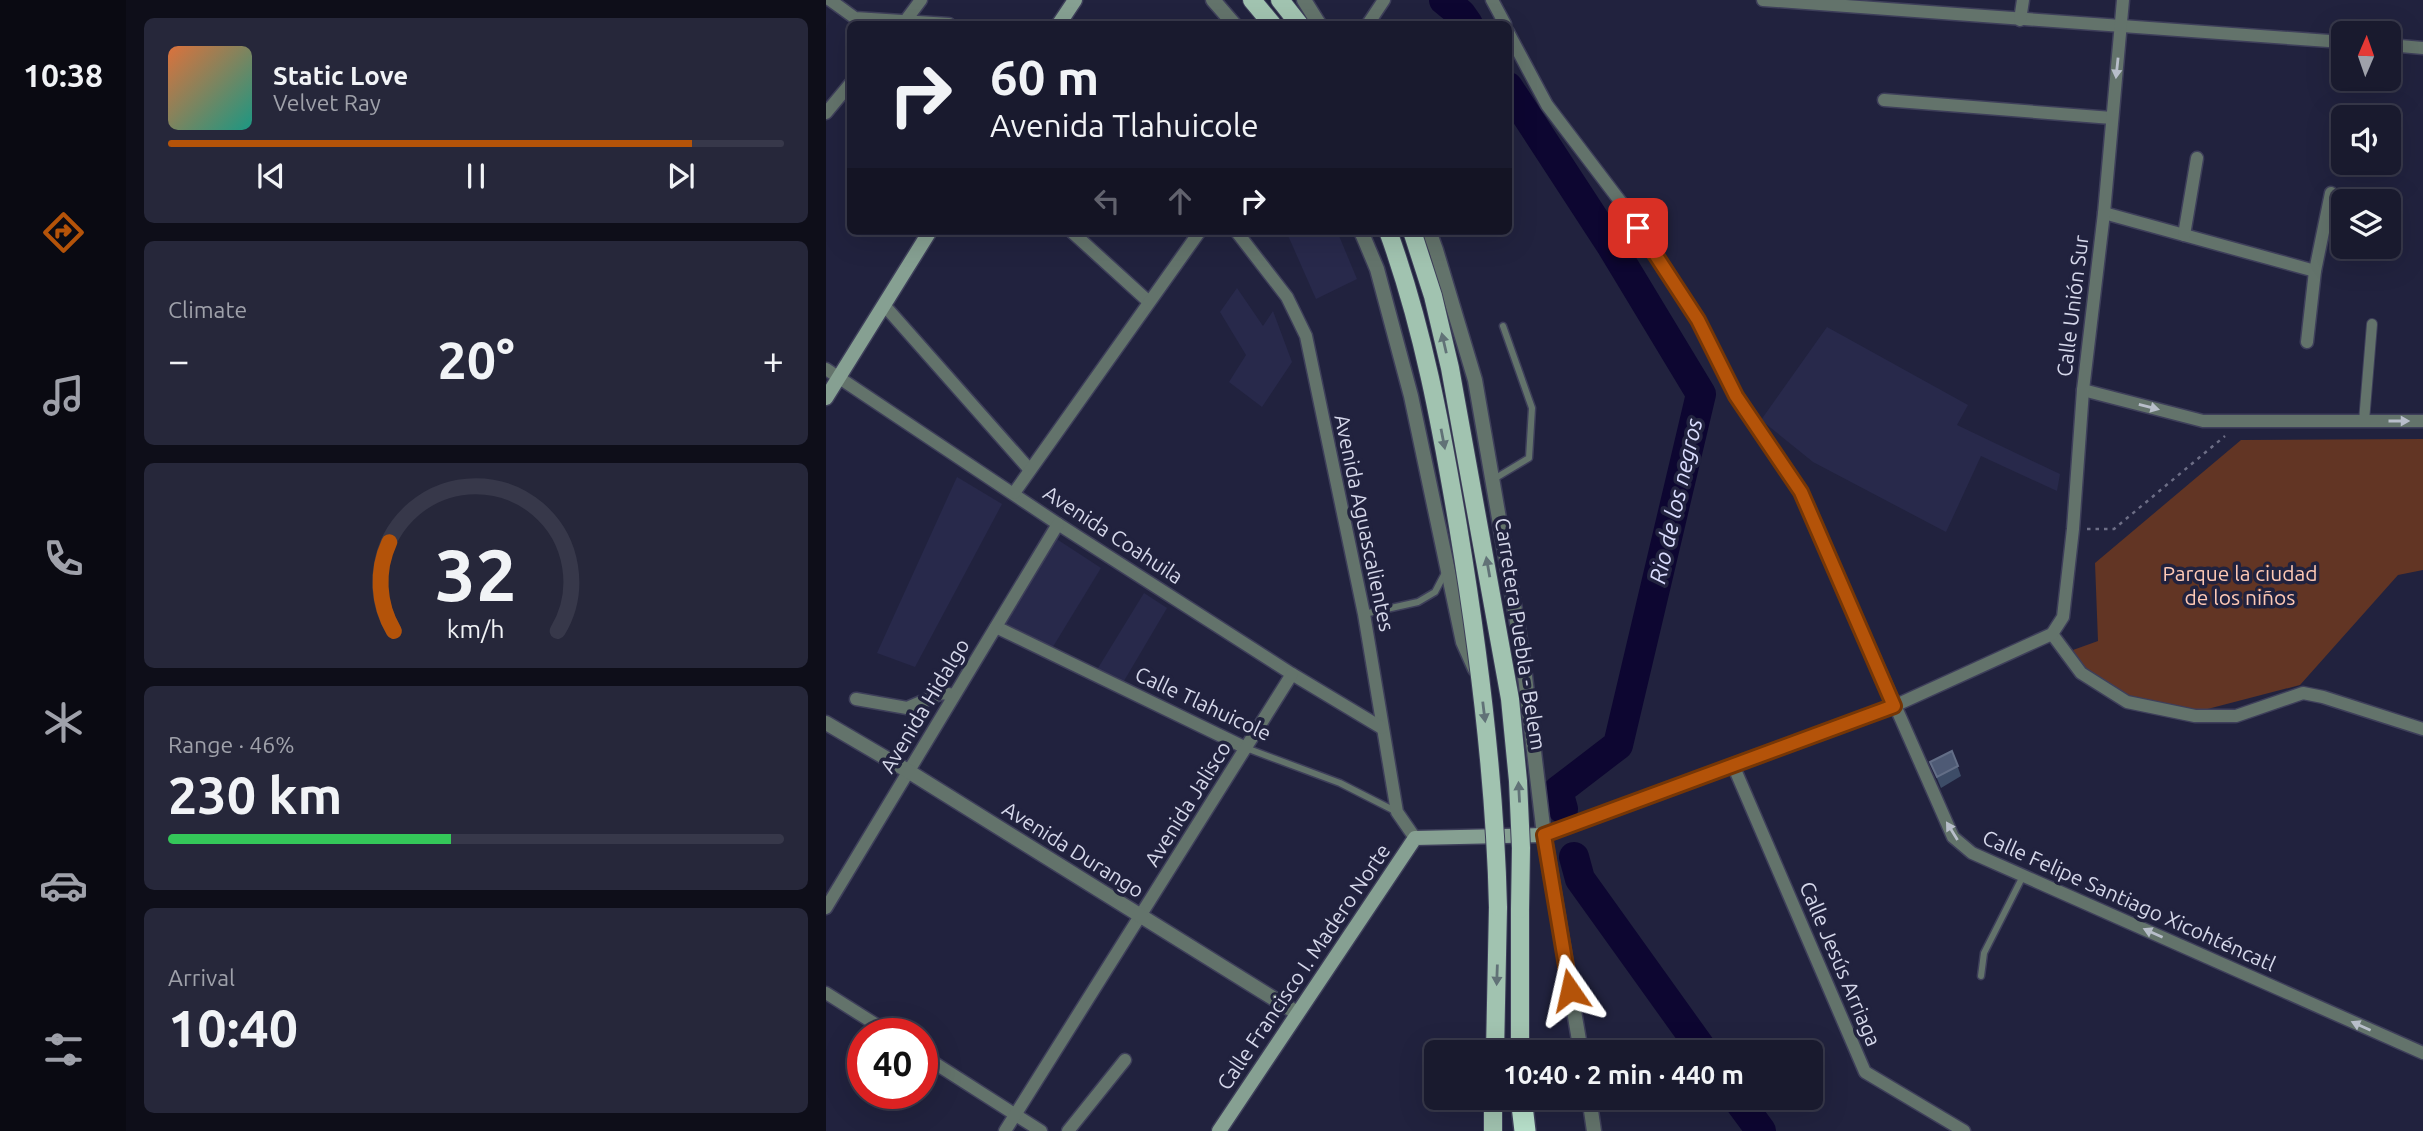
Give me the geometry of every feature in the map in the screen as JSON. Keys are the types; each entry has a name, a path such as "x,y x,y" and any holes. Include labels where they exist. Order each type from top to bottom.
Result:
{"highway":[{"path":"1521,1110 1522,1131"}],"main road":[{"path":"1252,0 1270,21"},
{"path":"1280,0 1297,21"},
{"path":"1061,21 1072,1"},
{"path":"826,398 928,235"},
{"path":"1389,235 1426,351 1463,559 1481,684 1496,831 1498,907 1494,1040"},
{"name":"Carretera Puebla - Belem","path":"1413,235 1433,296 1450,368 1510,699 1521,848 1520,1040"},
{"name":"Calle Francisco I. Madero Norte","path":"1219,1131 1415,838 1513,838 1544,835"},
{"path":"1493,1110 1493,1131"}],"street":[{"path":"830,0 855,18 892,21"},
{"path":"905,21 921,0"},
{"path":"1213,0 1231,21"},
{"path":"1304,0 1317,21"},
{"path":"1370,21 1384,0"},
{"path":"1492,0 1503,21"},
{"path":"1763,0 2331,41"},
{"path":"2020,20 2022,0"},
{"name":"Calle Unión Sur","path":"2052,634 2063,617 2073,529 2083,390 2104,213 2123,0"},
{"name":"Calle Felipe Santiago Xicohténcatl","path":"1512,39 1547,105 1623,205 1698,320 1736,396 1801,492 1953,837 1972,853 2423,1053"},
{"path":"2401,46 2423,48"},
{"path":"826,113 847,88"},
{"path":"1884,100 2112,118"},
{"path":"2184,235 2197,158"},
{"path":"2307,342 2315,271 2331,193"},
{"path":"2104,213 2315,271"},
{"path":"1075,235 1149,302"},
{"path":"1014,493 1197,235"},
{"name":"Avenida Aguascalientes","path":"1239,235 1287,297 1306,336 1364,614 1396,811 1415,838"},
{"path":"1363,235 1377,269 1411,396 1464,642 1481,684"},
{"path":"1430,235 1475,380 1522,652 1544,835 1579,1040"},
{"path":"884,305 1030,470"},
{"path":"2364,421 2372,324"},
{"name":"Avenida Coahuila","path":"826,369 1058,524 1292,674 1382,728"},
{"path":"2083,390 2203,421 2423,421"},
{"name":"Avenida Hidalgo","path":"826,908 1058,524"},
{"name":"Calle Tlahuicole","path":"996,626 1246,748"},
{"path":"1544,835 1894,706 2052,634 2081,673 2127,702 2195,716 2236,716 2303,693 2323,696 2423,729"},
{"name":"Avenida Jalisco","path":"1005,1131 1292,674"},
{"path":"856,699 907,708 942,693 954,695"},
{"name":"Avenida Durango","path":"826,723 908,771 1297,1013"},
{"name":"Calle Jesús Arriaga","path":"1733,765 1865,1072 1964,1131"},
{"path":"826,993 866,1018"},
{"path":"1068,1131 1125,1060"},
{"path":"938,1065 1041,1131"},
{"path":"1591,1110 1594,1131"}],"lane":[{"path":"1492,480 1529,458 1532,408 1503,326"},
{"path":"1364,614 1418,602 1435,592 1449,567"},
{"name":"Calle Tlahuicole","path":"1246,748 1339,783 1396,811"},
{"path":"1981,976 1984,953 2023,876"}],"path":[{"path":"2073,529 2114,528 2245,420"}],"shaded area":[{"path":"1288,235 1339,235 1357,279 1316,299"},
{"path":"1237,288 1263,326 1273,311 1292,362 1262,407 1229,382 1246,355 1220,312"},
{"path":"1827,327 1968,405 1957,425 2060,474 2057,491 1981,456 1946,532 1813,462 1761,420"},
{"path":"957,477 1002,504 915,667 877,653"},
{"path":"1052,536 1101,568 1051,650 1001,626"},
{"path":"1144,593 1167,608 1121,686 1095,673"}],"green space":[{"name":"Parque la ciudad de los niños","path":"2423,439 2423,570 2398,575 2300,685 2196,712 2124,696 2086,671 2073,650 2098,641 2095,563 2241,440"}],"building":[{"path":"1952,751 1958,766 1937,777 1930,762"}],"waterway":[{"name":"Rio de los negros","path":"1444,0 1466,21"},
{"name":"Rio de los negros","path":"1512,93 1611,245 1701,394 1618,745 1558,791 1563,809"},
{"name":"Rio de los negros","path":"1574,857 1580,879 1695,1040"},
{"name":"Rio de los negros","path":"1746,1110 1761,1131"}],"route":[{"path":"1570,990 1544,835 1556,833 1894,706 1801,492 1736,396 1698,320 1638,228"}]}
